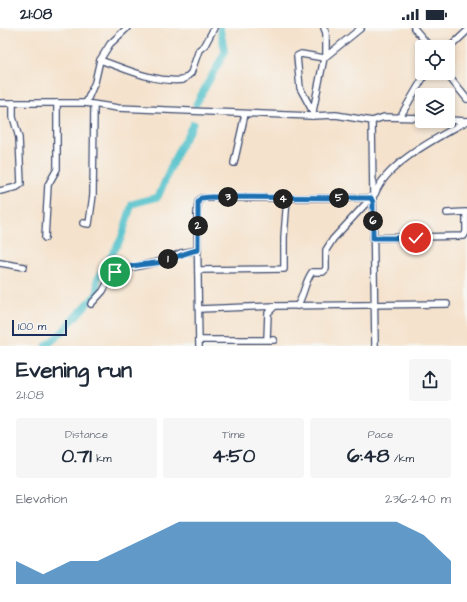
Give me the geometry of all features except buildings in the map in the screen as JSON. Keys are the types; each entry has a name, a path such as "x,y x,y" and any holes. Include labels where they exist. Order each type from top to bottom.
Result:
{"street":[{"path":"86,103 95,82 100,60 110,44 127,28"},
{"path":"100,60 144,75 168,80 183,80 191,73 199,50 206,43 214,28"},
{"path":"312,114 325,56 326,33 324,28"},
{"path":"312,114 300,88 297,56 301,54 325,56 354,31 361,28"},
{"path":"414,28 424,40"},
{"path":"455,42 467,31"},
{"path":"400,117 422,80"},
{"path":"452,80 467,99"},
{"path":"0,103 86,103 118,108 245,114 336,115 372,121 384,117 415,118"},
{"path":"0,191 17,187 21,184 19,138 13,117 13,103"},
{"path":"45,238 48,185 57,169 57,103"},
{"path":"83,223 89,224 93,195 94,105"},
{"path":"234,164 245,114"},
{"path":"455,120 467,121"},
{"path":"372,121 375,346"},
{"path":"297,306 307,279 312,272 323,272 326,269 326,250 333,239 373,200 379,184 389,172 428,143 467,121"},
{"path":"274,340 199,343 197,203 201,198 373,200"},
{"path":"198,270 284,269 284,236 287,199"},
{"path":"373,238 464,236 466,212 447,213"},
{"path":"91,304 103,291 112,274 119,270 163,262 181,254 198,250"},
{"path":"0,262 24,267"},
{"path":"199,309 275,306 447,304"},
{"path":"267,340 268,313 275,306"}],"waterway":[{"path":"196,104 225,52 220,28"},
{"path":"46,346 61,333 98,292 97,280 121,239 132,204 158,197 178,151 193,124"}],"route":[{"path":"115,272 141,264 163,262 181,254 198,250 197,203 201,198 371,198 373,202 373,238 416,238"}]}
